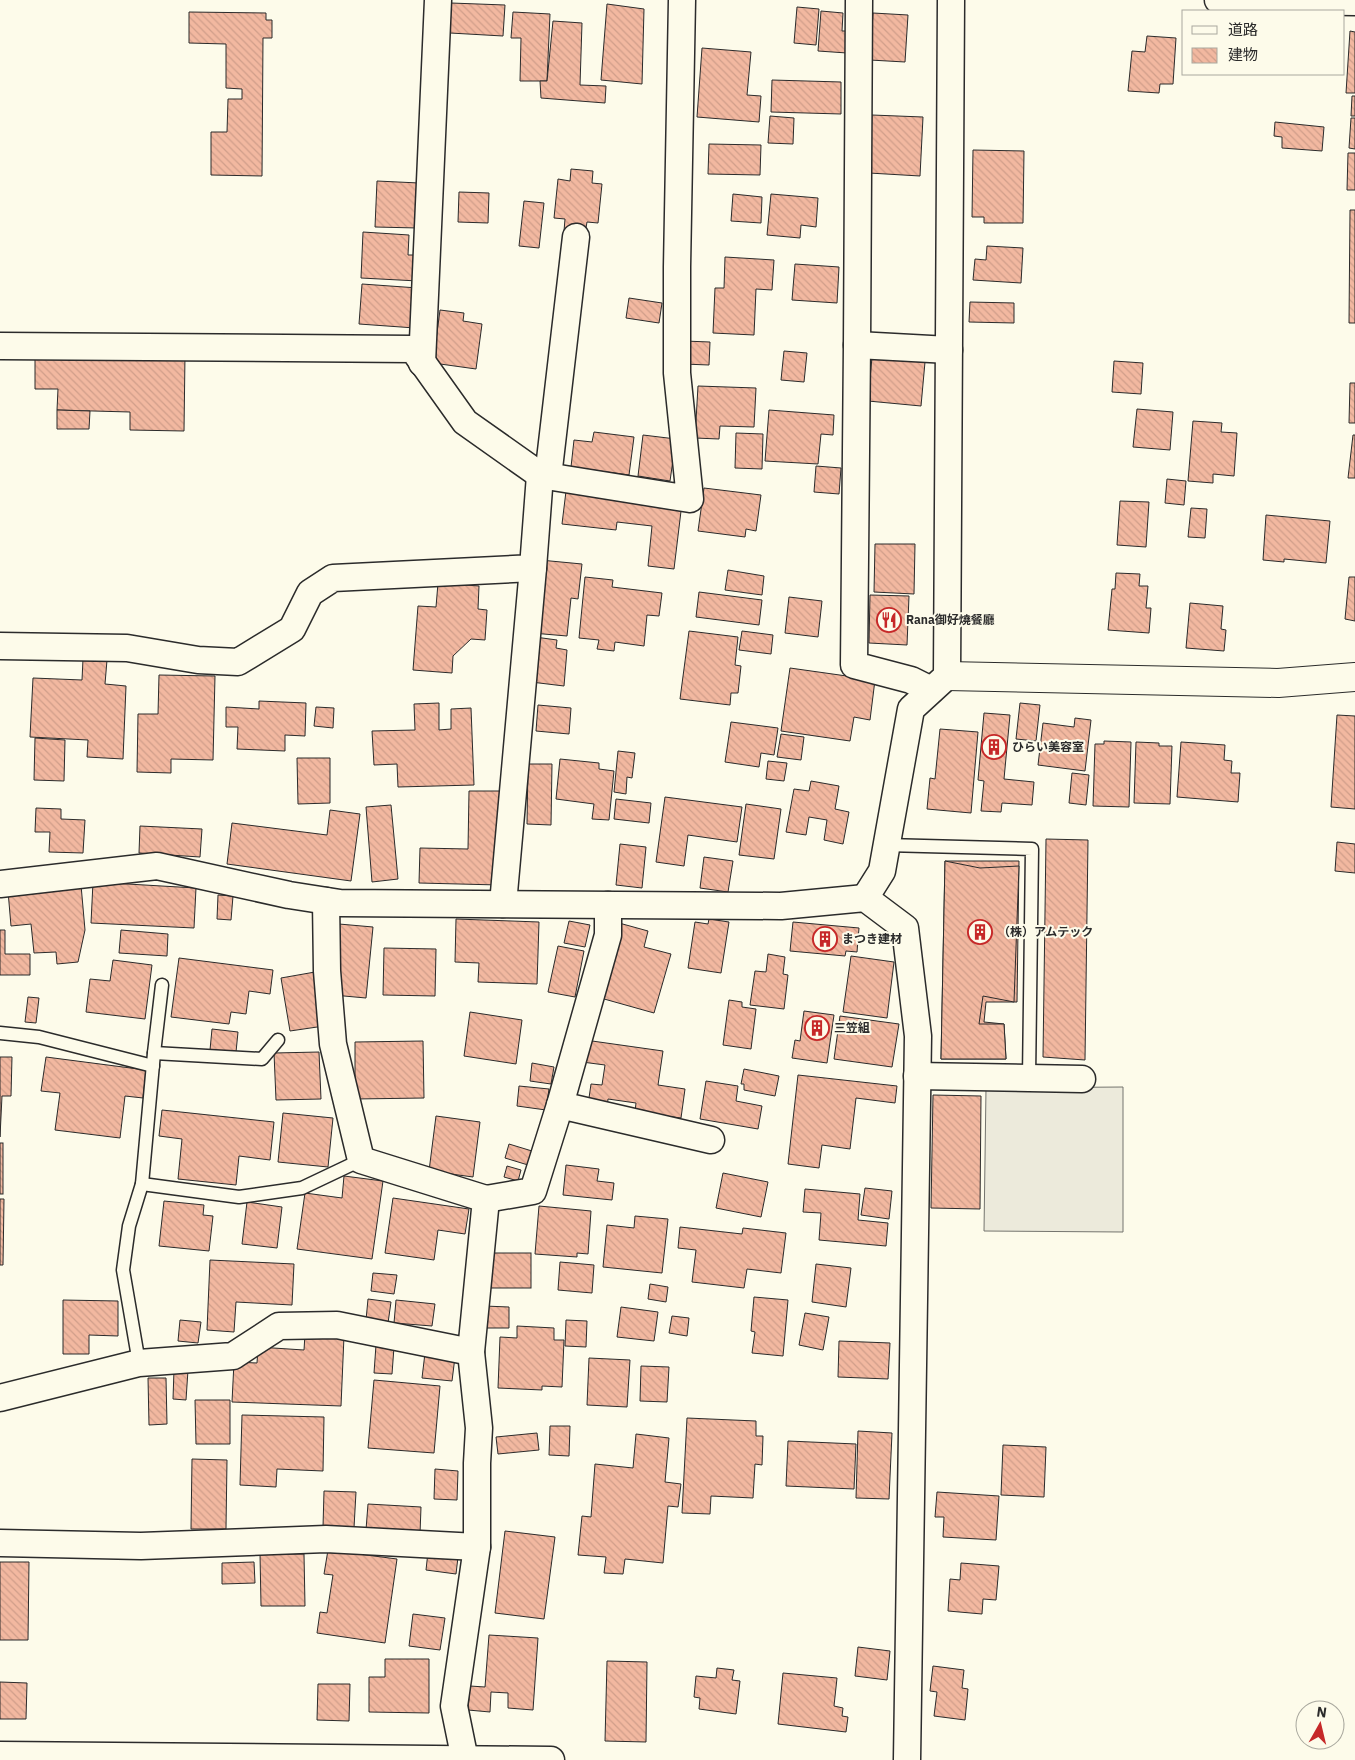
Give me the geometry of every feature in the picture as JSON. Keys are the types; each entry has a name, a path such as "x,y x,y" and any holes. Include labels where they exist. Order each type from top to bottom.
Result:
{"street":[{"path":"422,362 438,0"},
{"path":"0,346 413,350 465,422 544,476 690,499 678,374 677,257 682,0"},
{"path":"858,0 854,664 911,680 939,683 1278,683 1355,677"},
{"path":"865,898 882,871 911,709 939,683 949,350 951,0"},
{"path":"1218,0 1355,2"},
{"path":"503,904 532,568 576,237"},
{"path":"857,345 949,350"},
{"path":"0,646 127,648 198,660 238,662 292,629 310,593 333,578 532,568"},
{"path":"0,884 157,866 289,895 340,903 782,906 865,898 905,928 918,1036 907,1760"},
{"path":"326,901 327,971 334,1044 361,1160 486,1199 534,1191 608,935 608,905"},
{"path":"917,1076 1082,1079"},
{"path":"560,1105 711,1140"},
{"path":"465,1760 454,1706 477,1548 479,1428 471,1352 486,1199"},
{"path":"0,1398 139,1362 233,1356 278,1326 337,1325 471,1352"},
{"path":"0,1543 141,1546 326,1539 477,1548"},
{"path":"0,1755 552,1760"}],"lane":[{"path":"886,845 1032,849 1029,1078"},
{"path":"139,1362 123,1270 129,1226 142,1184 162,985"},
{"path":"0,1033 39,1037 153,1066"},
{"path":"154,1053 262,1059 278,1040"},
{"path":"142,1184 239,1196 302,1188 361,1160"}],"shaded area":[{"path":"1123,1087 1123,1232 984,1231 986,1088"}],"building":[{"path":"451,3 505,5 503,36 450,33"},
{"path":"607,4 644,9 642,84 601,80"},
{"path":"797,7 819,9 816,45 794,43"},
{"path":"821,11 843,13 842,31 848,31 847,53 818,51"},
{"path":"189,12 266,13 266,20 272,20 272,38 263,38 262,176 211,175 211,132 227,132 228,99 242,99 242,89 226,88 226,44 189,43"},
{"path":"513,12 550,14 547,81 520,81 521,38 511,38"},
{"path":"873,13 908,15 905,62 870,60"},
{"path":"553,21 582,23 580,85 606,86 605,103 541,98 540,81 547,81"},
{"path":"1350,31 1355,32 1355,93 1346,93"},
{"path":"1147,36 1176,38 1173,84 1160,84 1159,93 1128,91 1132,51 1145,52"},
{"path":"702,48 751,52 747,95 761,96 759,122 697,117"},
{"path":"772,80 841,82 841,114 771,112"},
{"path":"1352,96 1355,96 1355,116 1351,116"},
{"path":"872,115 923,117 920,176 869,173"},
{"path":"770,116 794,118 793,144 768,143"},
{"path":"1351,118 1355,118 1355,149 1349,148"},
{"path":"1275,122 1324,127 1322,151 1282,148 1282,137 1274,136"},
{"path":"709,144 761,145 760,175 708,174"},
{"path":"973,150 1024,151 1023,223 984,223 984,217 972,217"},
{"path":"1348,153 1355,153 1355,190 1347,190"},
{"path":"571,169 593,171 592,183 602,184 598,223 587,222 585,234 564,231 565,219 554,218 558,179 570,181"},
{"path":"377,181 419,183 418,228 375,227"},
{"path":"459,192 489,193 488,223 458,222"},
{"path":"733,194 762,197 761,223 731,221"},
{"path":"771,194 818,198 816,227 801,225 800,238 767,235"},
{"path":"524,201 544,203 539,248 519,246"},
{"path":"1350,210 1355,210 1355,323 1349,323"},
{"path":"363,232 409,235 408,255 419,255 418,281 361,278"},
{"path":"987,246 1023,248 1021,283 973,280 975,259 986,260"},
{"path":"725,257 774,260 772,290 756,289 754,335 713,333 715,288 724,288"},
{"path":"795,264 839,267 837,303 792,300"},
{"path":"362,284 418,288 415,328 359,324"},
{"path":"629,298 662,303 659,323 626,318"},
{"path":"970,302 1014,303 1014,323 969,322"},
{"path":"440,310 464,313 463,321 482,324 476,369 433,363"},
{"path":"684,341 710,342 709,365 683,364"},
{"path":"784,351 807,353 804,382 781,380"},
{"path":"35,353 185,355 184,431 130,430 130,412 57,410 58,389 35,389"},
{"path":"872,357 925,362 921,406 868,401"},
{"path":"1114,361 1143,363 1141,394 1112,392"},
{"path":"1350,383 1355,383 1355,423 1349,423"},
{"path":"698,386 756,388 754,427 720,426 719,439 695,438"},
{"path":"1137,409 1173,412 1170,450 1133,447"},
{"path":"57,410 90,411 89,429 57,429"},
{"path":"769,410 834,415 833,435 821,434 818,464 765,461"},
{"path":"1193,421 1222,423 1221,432 1237,433 1234,476 1213,474 1213,483 1188,481"},
{"path":"594,432 634,437 629,475 571,467 574,440 592,442"},
{"path":"736,433 763,434 762,469 735,468"},
{"path":"643,435 676,439 670,481 638,476"},
{"path":"1353,435 1355,435 1355,478 1348,478"},
{"path":"816,466 841,468 839,494 814,492"},
{"path":"1167,479 1186,481 1184,505 1165,503"},
{"path":"567,483 682,503 674,569 648,566 652,526 617,522 616,530 562,524"},
{"path":"704,488 761,495 756,531 746,529 745,537 698,531"},
{"path":"1120,501 1149,502 1146,547 1117,545"},
{"path":"1191,508 1207,509 1205,538 1188,537"},
{"path":"1266,515 1330,521 1326,563 1284,559 1284,562 1263,560"},
{"path":"875,544 915,544 914,594 874,592"},
{"path":"540,560 582,564 578,599 571,598 567,636 532,633"},
{"path":"728,570 764,576 762,595 725,590"},
{"path":"1116,573 1140,574 1139,586 1148,586 1146,608 1151,608 1149,633 1108,630 1112,589 1115,589"},
{"path":"585,577 613,580 612,587 662,593 659,616 647,615 644,646 615,642 614,651 597,649 599,640 579,638"},
{"path":"1349,577 1355,577 1355,621 1345,619"},
{"path":"438,583 479,586 478,609 487,610 485,640 471,639 453,656 452,673 413,670 418,606 436,607"},
{"path":"699,592 762,600 759,625 696,617"},
{"name":"Rana御好燒餐廳","path":"870,595 909,596 907,645 869,643"},
{"path":"789,597 822,601 818,637 785,633"},
{"path":"1190,603 1223,606 1221,629 1226,630 1224,651 1186,648"},
{"path":"689,631 738,637 735,665 741,666 738,693 731,693 730,705 680,699"},
{"path":"742,631 773,635 771,654 739,650"},
{"path":"535,637 557,640 556,648 567,650 564,686 531,682"},
{"path":"83,659 107,660 105,684 126,686 123,759 87,757 88,740 30,737 33,678 82,680"},
{"path":"790,668 875,680 870,720 854,717 850,741 781,731"},
{"path":"159,675 215,676 213,760 171,759 171,773 137,772 138,714 158,714"},
{"path":"259,701 306,703 305,736 285,735 285,751 237,749 238,727 226,727 226,707 259,709"},
{"path":"439,703 439,730 451,729 451,709 471,708 474,785 398,787 397,764 374,765 372,731 415,730 414,704"},
{"path":"1020,703 1040,705 1036,741 1016,739"},
{"path":"538,705 571,708 569,734 536,731"},
{"path":"316,707 334,708 333,728 314,726"},
{"name":"ひらい美容室","path":"984,713 1010,715 1004,779 1034,782 1032,805 1002,803 1001,812 981,811 984,781 978,780"},
{"path":"1337,715 1355,716 1355,809 1331,807"},
{"path":"1075,718 1091,720 1085,771 1038,765 1043,723 1074,727"},
{"path":"731,722 778,728 774,755 761,753 759,767 725,762"},
{"path":"940,729 978,732 971,813 927,809 930,778 935,779"},
{"path":"781,734 804,737 801,760 777,757"},
{"path":"35,738 65,740 64,781 34,780"},
{"path":"1104,741 1131,742 1129,807 1093,806 1095,744 1104,744"},
{"path":"1136,742 1159,743 1159,746 1172,746 1170,804 1134,803"},
{"path":"1181,742 1225,745 1224,760 1232,761 1231,773 1240,773 1238,802 1177,797"},
{"path":"618,751 635,753 632,778 627,777 626,794 614,792"},
{"path":"297,758 330,758 330,803 298,804"},
{"path":"560,759 599,763 599,769 614,771 609,820 592,819 594,804 556,799"},
{"path":"768,761 787,763 784,781 766,779"},
{"path":"528,764 552,764 551,825 527,824"},
{"path":"1072,773 1089,775 1086,805 1069,803"},
{"path":"811,781 839,786 835,809 849,812 843,844 824,840 827,820 809,817 806,835 786,832 794,789 809,791"},
{"path":"469,791 501,791 499,885 419,883 420,848 468,849"},
{"path":"665,797 742,807 737,842 688,835 684,866 656,862"},
{"path":"616,799 651,803 649,823 614,819"},
{"path":"746,804 781,809 774,859 739,855"},
{"path":"391,805 398,879 372,882 366,807"},
{"path":"36,808 61,809 61,819 85,820 83,853 49,852 50,832 35,832"},
{"path":"330,810 360,814 351,881 227,864 232,823 327,835"},
{"path":"140,826 202,829 200,857 139,853"},
{"path":"1046,839 1088,840 1085,1060 1043,1057"},
{"path":"1337,842 1355,844 1355,873 1335,871"},
{"path":"620,844 646,847 642,888 616,885"},
{"path":"704,857 733,861 728,892 700,888"},
{"name":"（株）アムテック","path":"945,861 1019,861 1017,1002 986,1002 984,1022 1004,1024 1006,1059 941,1059"},
{"name":"（株）アムテック","path":"945,861 980,868 1019,866 1014,1002 983,996 979,1024 1004,1024 1006,1059 941,1059"},
{"path":"93,882 196,888 194,928 91,923"},
{"path":"81,885 85,930 78,962 57,964 56,952 34,953 31,924 11,926 8,891"},
{"path":"218,895 233,896 231,920 217,919"},
{"path":"456,919 539,922 537,984 478,982 479,963 455,962"},
{"path":"709,919 729,922 721,973 688,968 695,922 708,924"},
{"path":"569,921 590,925 585,947 564,943"},
{"name":"まつき建材","path":"793,922 859,928 857,952 846,951 845,956 790,951"},
{"path":"619,923 648,931 644,947 671,954 654,1013 597,997"},
{"path":"339,924 373,927 366,998 333,995"},
{"path":"0,930 5,930 5,954 30,954 30,975 0,975"},
{"path":"121,930 168,934 167,956 119,953"},
{"path":"558,946 584,951 575,997 548,992"},
{"path":"384,948 436,949 435,996 383,995"},
{"path":"768,954 785,957 783,974 788,975 784,1009 750,1005 755,971 766,972"},
{"path":"851,956 894,962 887,1018 843,1012"},
{"path":"179,958 273,970 270,994 249,991 246,1014 231,1012 229,1024 171,1017"},
{"path":"113,960 152,965 145,1019 86,1012 90,979 110,981"},
{"path":"315,972 324,1026 290,1031 281,978"},
{"path":"28,997 39,998 36,1023 25,1022"},
{"path":"729,1000 742,1002 742,1007 756,1009 751,1049 723,1045"},
{"name":"三笠組","path":"804,1011 834,1015 827,1063 792,1058 795,1040 800,1041"},
{"path":"470,1012 522,1020 516,1064 464,1056"},
{"path":"840,1016 899,1024 892,1067 834,1059"},
{"path":"212,1029 238,1032 236,1052 210,1050"},
{"path":"585,1040 663,1051 658,1085 685,1089 681,1118 635,1112 636,1103 608,1099 607,1108 588,1105 591,1084 602,1085 605,1065 582,1062"},
{"path":"423,1041 424,1098 355,1099 355,1042"},
{"path":"319,1052 321,1099 276,1100 274,1053"},
{"path":"0,1057 12,1057 11,1096 2,1096 0,1137"},
{"path":"46,1057 146,1070 143,1098 125,1096 120,1138 55,1130 60,1093 41,1091"},
{"path":"532,1063 554,1067 551,1084 530,1081"},
{"path":"744,1069 779,1076 775,1096 744,1090 744,1084 741,1084"},
{"path":"798,1075 897,1086 895,1103 856,1098 850,1149 822,1145 819,1168 788,1164"},
{"path":"706,1081 738,1086 736,1101 762,1106 758,1129 700,1119"},
{"path":"519,1086 549,1089 546,1110 517,1106"},
{"path":"933,1095 981,1096 980,1209 931,1208"},
{"path":"162,1110 274,1122 270,1160 239,1156 236,1185 178,1179 182,1139 159,1136"},
{"path":"283,1113 333,1118 328,1167 278,1162"},
{"path":"436,1116 480,1122 473,1177 429,1171"},
{"path":"0,1143 3,1143 3,1194 0,1194"},
{"path":"509,1144 532,1151 528,1165 505,1158"},
{"path":"566,1165 599,1169 597,1181 614,1183 612,1200 563,1195"},
{"path":"507,1166 521,1170 518,1181 504,1177"},
{"path":"723,1173 768,1182 761,1217 716,1208"},
{"path":"344,1176 383,1181 372,1259 297,1249 305,1193 342,1198"},
{"path":"865,1188 892,1191 889,1219 861,1215"},
{"path":"805,1189 860,1194 858,1220 888,1223 886,1246 819,1240 821,1213 803,1212"},
{"path":"393,1198 469,1209 465,1234 438,1230 434,1260 385,1253"},
{"path":"0,1199 4,1199 3,1265 0,1265"},
{"path":"164,1201 204,1205 203,1215 213,1216 209,1251 159,1246"},
{"path":"247,1202 282,1207 277,1248 242,1244"},
{"path":"539,1206 591,1211 588,1254 577,1253 577,1257 535,1254"},
{"path":"635,1216 668,1219 662,1273 603,1267 607,1225 634,1228"},
{"path":"680,1227 742,1234 743,1228 786,1233 781,1273 747,1269 744,1288 692,1282 696,1250 678,1248"},
{"path":"489,1253 531,1253 531,1288 489,1288"},
{"path":"210,1260 294,1264 292,1305 236,1302 234,1332 207,1330"},
{"path":"560,1262 594,1265 592,1293 558,1290"},
{"path":"816,1264 851,1268 846,1307 812,1302"},
{"path":"373,1273 397,1275 394,1294 371,1291"},
{"path":"650,1284 668,1287 666,1302 648,1299"},
{"path":"754,1297 788,1300 783,1356 752,1353 755,1332 751,1331"},
{"path":"368,1299 391,1302 388,1323 366,1320"},
{"path":"63,1300 118,1301 118,1336 89,1335 89,1354 63,1354"},
{"path":"396,1300 435,1304 432,1326 394,1323"},
{"path":"484,1306 509,1307 509,1328 483,1328"},
{"path":"621,1307 658,1312 654,1341 617,1337"},
{"path":"805,1313 829,1317 823,1350 799,1345"},
{"path":"672,1316 689,1318 687,1336 669,1333"},
{"path":"180,1320 201,1322 198,1343 178,1341"},
{"path":"566,1320 587,1321 586,1347 565,1346"},
{"path":"517,1326 554,1328 554,1340 564,1340 562,1387 542,1386 542,1390 498,1388 500,1337 517,1338"},
{"path":"305,1334 344,1336 341,1406 232,1402 234,1362 257,1363 258,1347 304,1350"},
{"path":"839,1341 890,1343 888,1379 838,1377"},
{"path":"376,1345 394,1347 392,1374 374,1373"},
{"path":"425,1353 455,1357 452,1381 422,1378"},
{"path":"589,1358 630,1360 627,1407 587,1405"},
{"path":"641,1366 669,1367 667,1402 640,1401"},
{"path":"174,1370 188,1370 186,1400 173,1399"},
{"path":"148,1378 166,1378 167,1424 149,1425"},
{"path":"374,1380 440,1386 434,1453 368,1448"},
{"path":"195,1400 230,1400 230,1444 196,1444"},
{"path":"242,1415 324,1417 323,1471 277,1469 276,1487 240,1485"},
{"path":"687,1418 756,1421 756,1436 763,1436 762,1465 755,1464 753,1498 711,1496 710,1514 682,1513"},
{"path":"550,1426 570,1426 569,1456 549,1455"},
{"path":"858,1431 892,1433 889,1499 856,1498"},
{"path":"537,1433 539,1450 498,1454 496,1437"},
{"path":"636,1434 669,1438 665,1482 681,1484 678,1507 668,1506 663,1563 625,1559 623,1574 604,1573 606,1557 578,1555 582,1516 591,1517 595,1464 633,1468"},
{"path":"788,1441 856,1444 854,1489 786,1486"},
{"path":"1003,1445 1046,1447 1044,1497 1001,1495"},
{"path":"192,1459 227,1460 226,1529 191,1529"},
{"path":"435,1469 458,1471 457,1500 434,1499"},
{"path":"324,1491 356,1492 354,1528 323,1527"},
{"path":"937,1492 999,1496 996,1540 943,1537 944,1517 935,1517"},
{"path":"368,1504 421,1507 420,1534 366,1530"},
{"path":"505,1531 555,1537 544,1619 495,1613"},
{"path":"328,1550 397,1559 385,1643 317,1633 320,1612 327,1613 333,1575 324,1574"},
{"path":"428,1552 458,1557 456,1574 426,1570"},
{"path":"260,1554 304,1554 305,1606 261,1606"},
{"path":"0,1562 29,1562 28,1640 0,1640"},
{"path":"254,1562 255,1583 222,1584 222,1563"},
{"path":"961,1563 999,1566 996,1600 983,1599 982,1614 948,1611 950,1579 960,1580"},
{"path":"413,1614 445,1618 440,1650 409,1646"},
{"path":"489,1635 538,1638 533,1710 508,1708 508,1693 491,1692 490,1712 468,1710 470,1686 485,1687"},
{"path":"858,1647 890,1651 887,1680 855,1676"},
{"path":"385,1659 429,1659 429,1713 369,1712 369,1677 385,1677"},
{"path":"607,1661 647,1662 646,1742 605,1741"},
{"path":"933,1666 964,1670 962,1688 968,1689 965,1720 934,1716 937,1692 930,1691"},
{"path":"717,1668 734,1670 732,1680 740,1681 736,1714 699,1709 700,1698 694,1697 696,1676 716,1678"},
{"path":"783,1673 837,1678 834,1706 843,1708 842,1716 848,1717 846,1732 778,1724"},
{"path":"0,1682 27,1683 26,1719 0,1719"},
{"path":"318,1684 350,1684 349,1721 317,1720"}],"place":[{"name":"Rana御好燒餐廳","path":"889,620"},
{"name":"ひらい美容室","path":"994,747"},
{"name":"（株）アムテック","path":"980,932"},
{"name":"まつき建材","path":"825,939"},
{"name":"三笠組","path":"817,1028"}]}
